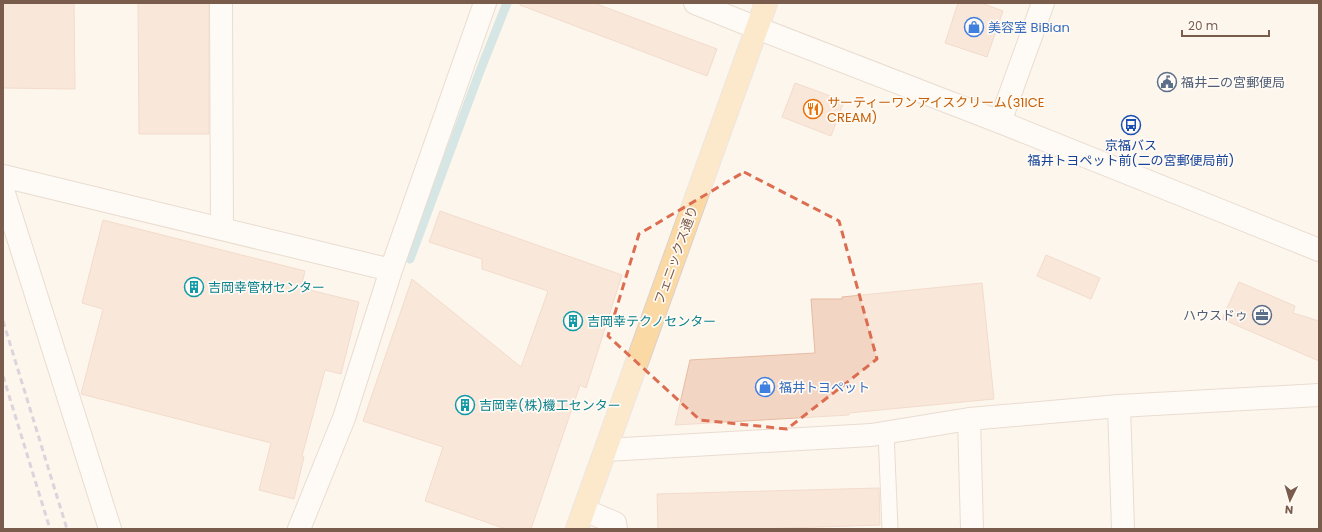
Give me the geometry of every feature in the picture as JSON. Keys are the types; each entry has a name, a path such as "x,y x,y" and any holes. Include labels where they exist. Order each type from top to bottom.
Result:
{"main road":[{"name":"フェニックス通り","path":"580,520 766,3"}],"street":[{"path":"221,3 222,229"},
{"path":"300,529 344,418 391,270 485,3"},
{"path":"694,3 1000,122 1319,250"},
{"path":"1000,122 1043,3"},
{"path":"3,176 391,270"},
{"path":"3,190 110,529"},
{"path":"606,450 871,435 968,419 1119,406 1319,395"},
{"path":"1119,406 1123,529"},
{"path":"968,419 972,529"},
{"path":"580,520 615,523 616,529"}],"lane":[{"path":"886,432 890,529"}],"highlighted area":[{"path":"744,172 839,221 877,359 787,429 700,420 608,336 639,234"}],"building":[{"path":"3,3 74,3 75,89 3,88"},
{"path":"138,3 209,3 209,134 139,134"},
{"path":"520,3 594,3 717,49 707,76 520,5"},
{"name":"美容室 BiBian","path":"958,3 981,3 1003,11 987,57 945,43"},
{"name":"サーティーワンアイスクリーム(31ICE CREAM)","path":"795,83 844,101 831,136 782,117"},
{"name":"吉岡幸(株)機工センター","path":"440,211 622,275 586,388 580,385 531,529 506,529 425,501 443,447 363,421 412,279 521,367 548,291 482,269 482,259 429,242"},
{"path":"103,220 305,271 301,288 359,302 341,374 325,370 302,456 304,457 294,499 259,490 271,443 81,394 103,309 82,303"},
{"path":"1046,255 1100,278 1091,299 1037,276"},
{"path":"1239,282 1295,306 1293,313 1319,321 1319,361 1222,319"},
{"path":"982,283 994,399 849,413 849,415 675,425 690,360 815,353 811,299 842,299 842,297"},
{"path":"879,488 880,525 754,529 658,529 657,494"}],"waterway":[{"path":"410,259 507,3"}],"railway":[{"path":"3,321 67,529"},
{"path":"3,376 50,529"}],"place":[{"name":"美容室 BiBian","path":"974,27"},
{"name":"福井二の宮郵便局","path":"1167,82"},
{"name":"サーティーワンアイスクリーム(31ICE CREAM)","path":"813,109"},
{"name":"京福バス 福井トヨペット前(二の宮郵便局前)","path":"1131,125"},
{"name":"吉岡幸管材センター","path":"194,287"},
{"name":"ハウスドゥ","path":"1262,315"},
{"name":"吉岡幸テクノセンター","path":"573,321"},
{"name":"福井トヨペット","path":"765,387"},
{"name":"吉岡幸(株)機工センター","path":"465,405"}]}
